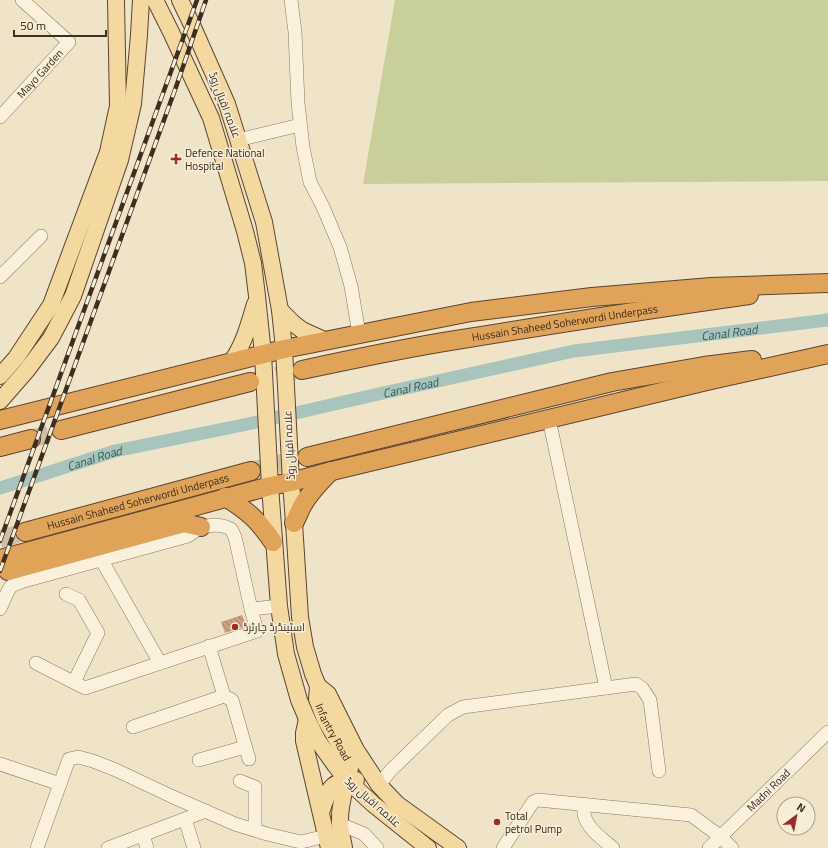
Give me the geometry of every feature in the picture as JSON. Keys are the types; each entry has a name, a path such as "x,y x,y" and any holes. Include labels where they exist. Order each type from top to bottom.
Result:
{"highway":[{"path":"0,420 284,349 471,312 592,297 711,287 828,284"},
{"name":"Hussain Shaheed Soherwordi Underpass","path":"302,370 382,353 456,340 828,284"},
{"path":"307,457 612,382 704,366 828,350"},
{"path":"4,565 225,498 270,486 711,380 828,354"},
{"path":"61,430 250,382"},
{"path":"0,447 31,439"},
{"name":"Hussain Shaheed Soherwordi Underpass","path":"25,532 251,471"},
{"path":"294,523 309,495 332,471"},
{"path":"225,498 252,516 264,528 273,542"},
{"path":"4,565 184,523 201,527"}],"main road":[{"path":"0,376 16,358 51,305 108,152 118,106 116,0"},
{"path":"0,402 51,338 73,296 120,160 133,104 141,0"},
{"name":"علامہ اقبال روڈ","path":"155,0 211,118 245,231 252,263 263,354 273,542 279,606 286,654 299,700 315,736 326,754 347,780 373,804 428,848"},
{"name":"علامہ اقبال روڈ","path":"180,0 227,104 264,222 280,310 284,349 300,617 305,647 318,686 328,694 356,750 376,782 397,804 458,848"},
{"path":"139,35 145,27 152,24 160,26 171,32"},
{"path":"232,362 244,339 257,296"},
{"path":"280,310 302,330 324,340"},
{"name":"Infantry Road","path":"318,686 317,699 325,719 350,763 341,805 340,824 344,848"},
{"name":"Infantry Road","path":"307,719 304,741 327,842"},
{"path":"321,812 331,787 335,783 347,780 376,782"}],"street":[{"name":"Mayo Garden","path":"0,117 69,42 22,0"},
{"path":"291,0 295,32 300,125 310,182 323,207 340,248 352,286 359,334"},
{"path":"238,140 300,125"},
{"path":"0,277 41,236"},
{"path":"549,419 606,688"},
{"path":"0,609 11,586 24,581 188,536 201,527 214,525 231,529 235,537 257,631 85,688 36,663"},
{"path":"101,559 160,663"},
{"path":"66,594 79,600 98,633 74,682"},
{"path":"251,609 279,606"},
{"path":"209,646 224,696"},
{"path":"376,782 391,770 448,715 463,707 636,684 642,688 650,700 659,770"},
{"path":"132,727 224,696 232,700 247,753 199,760"},
{"name":"Madni Road","path":"709,848 828,732"},
{"path":"37,848 69,759 78,757 116,770 235,824 301,842 327,842"},
{"path":"0,764 60,784"},
{"path":"240,781 255,787 255,830"},
{"path":"503,848 533,802 538,800 691,815 721,837 732,848"},
{"path":"584,804 584,814 592,829 613,848"},
{"path":"108,848 206,811"},
{"path":"184,819 194,848"},
{"path":"340,824 364,834 377,848"},
{"path":"143,835 147,848"}],"green space":[{"path":"395,0 828,0 828,181 363,184"}],"building":[{"name":"اسٹینڈرڈ چارٹرڈ","path":"242,615 247,626 225,633 221,622"}],"waterway":[{"name":"Canal Road","path":"0,488 115,451 248,424 574,351 828,320"}],"tunnel":[{"path":"250,382 301,370"},
{"path":"31,439 61,430"},
{"path":"251,471 305,457"},
{"path":"0,539 25,532"}],"railway":[{"path":"0,541 197,0"},
{"path":"0,571 176,87 206,0"}],"place":[{"name":"Defence National Hospital","path":"176,159"},
{"name":"اسٹینڈرڈ چارٹرڈ","path":"235,627"},
{"name":"Total petrol Pump","path":"497,822"}]}
